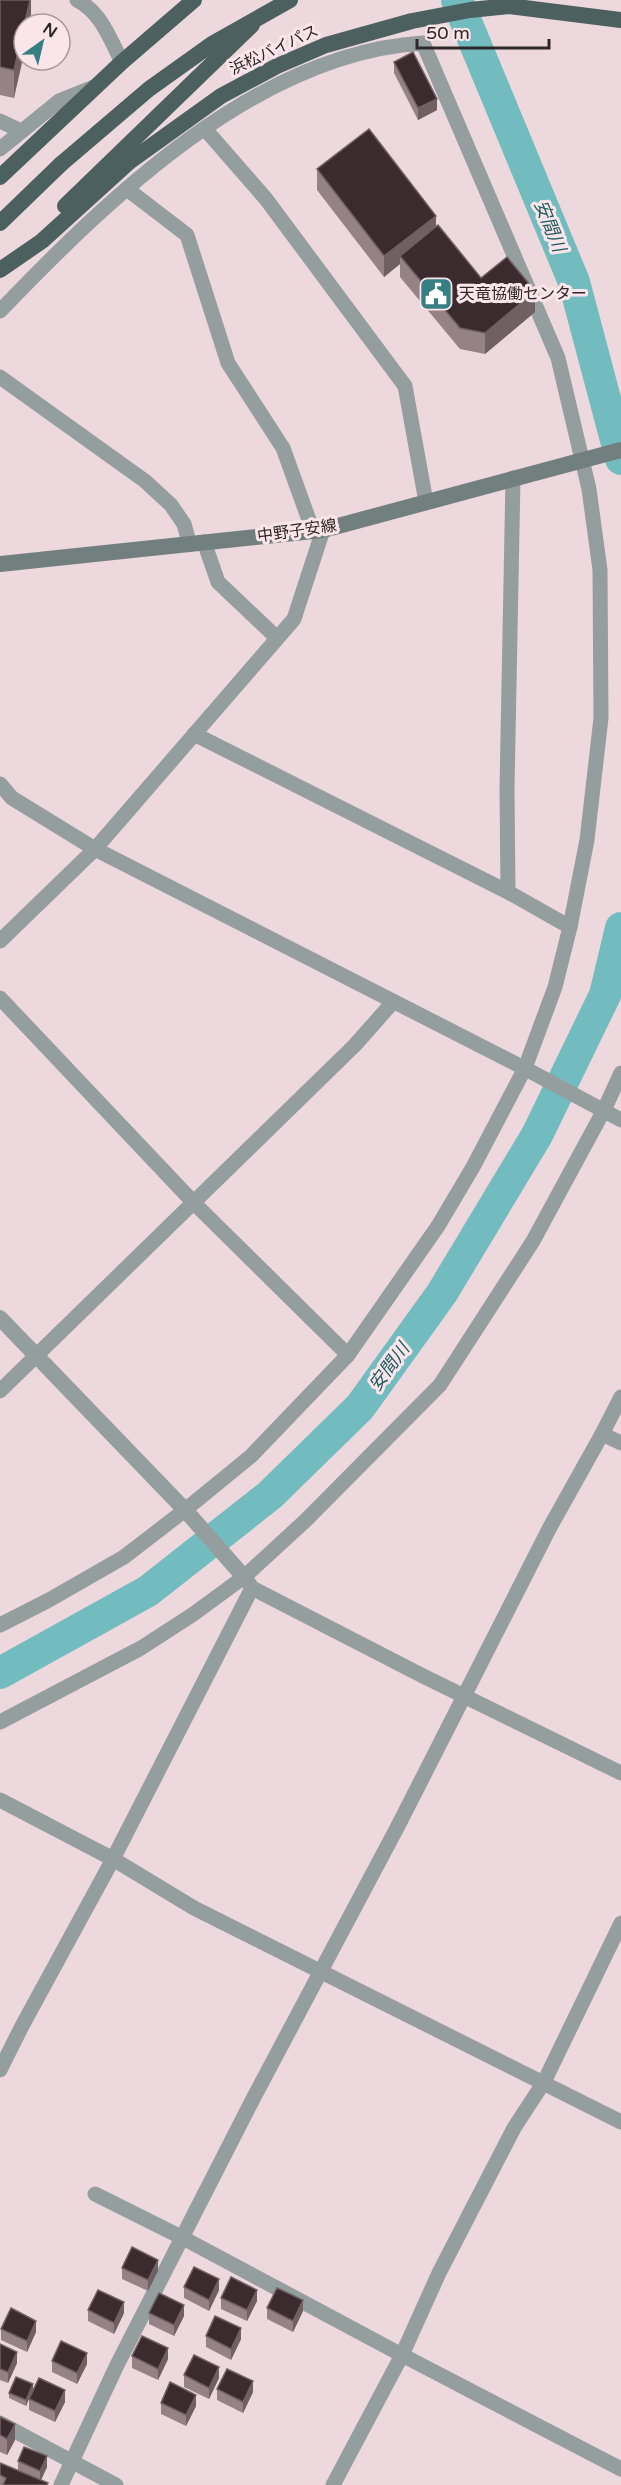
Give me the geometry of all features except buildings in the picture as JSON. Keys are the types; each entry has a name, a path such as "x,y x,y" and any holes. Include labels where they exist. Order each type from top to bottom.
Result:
{"highway":[{"path":"169,20 184,0"},
{"path":"0,177 122,62 194,0"},
{"path":"3,267 170,102 278,0"},
{"name":"浜松バイパス","path":"0,223 61,164 158,82 212,44 290,0"},
{"name":"浜松バイパス","path":"3,267 42,241 129,162 221,96 277,66 326,45 412,21 509,6 621,20"}],"main road":[{"name":"中野子安線","path":"0,564 318,530 621,450"}],"street":[{"path":"77,0 89,6 105,27 122,62"},
{"path":"0,312 78,233 148,170 255,96 311,70 364,52 395,45 423,43 558,357 586,458 600,570 601,718 587,840 570,927 555,987 525,1068 490,1137 438,1227 348,1355 251,1456 186,1510 124,1557 0,1625"},
{"path":"0,149 59,101 97,86"},
{"path":"0,121 21,131"},
{"path":"205,129 266,200 405,386 426,502"},
{"path":"0,941 95,849 294,619 318,530 283,448 228,363 187,235 127,189"},
{"path":"0,377 146,481 171,505 197,542 218,582 277,638"},
{"path":"508,892 507,789 513,478"},
{"path":"194,734 508,892 570,927"},
{"path":"0,784 12,798 95,849 525,1068 621,1120"},
{"path":"0,998 194,1203 348,1355"},
{"path":"0,1391 194,1203 285,1110 355,1045 393,1002"},
{"path":"0,1722 141,1648 247,1580 441,1385 533,1241 604,1110 621,1073"},
{"path":"0,1318 186,1510 247,1580 464,1696 621,1773"},
{"path":"61,2485 117,2365 549,1530 621,1397"},
{"path":"602,1434 621,1443"},
{"path":"0,2070 21,2026 113,1859 247,1580"},
{"path":"0,1800 113,1859 194,1908 621,2122"},
{"path":"333,2485 402,2355 439,2273 508,2138 544,2082 621,1923"},
{"path":"95,2194 621,2469"},
{"path":"0,2423 116,2485"}],"waterway":[{"name":"安間川","path":"457,0 574,282 621,459"},
{"name":"安間川","path":"0,1673 148,1591 270,1495 360,1407 442,1293 537,1135 605,995 621,928"}],"place":[{"name":"天竜協働センター","path":"436,294"}]}
